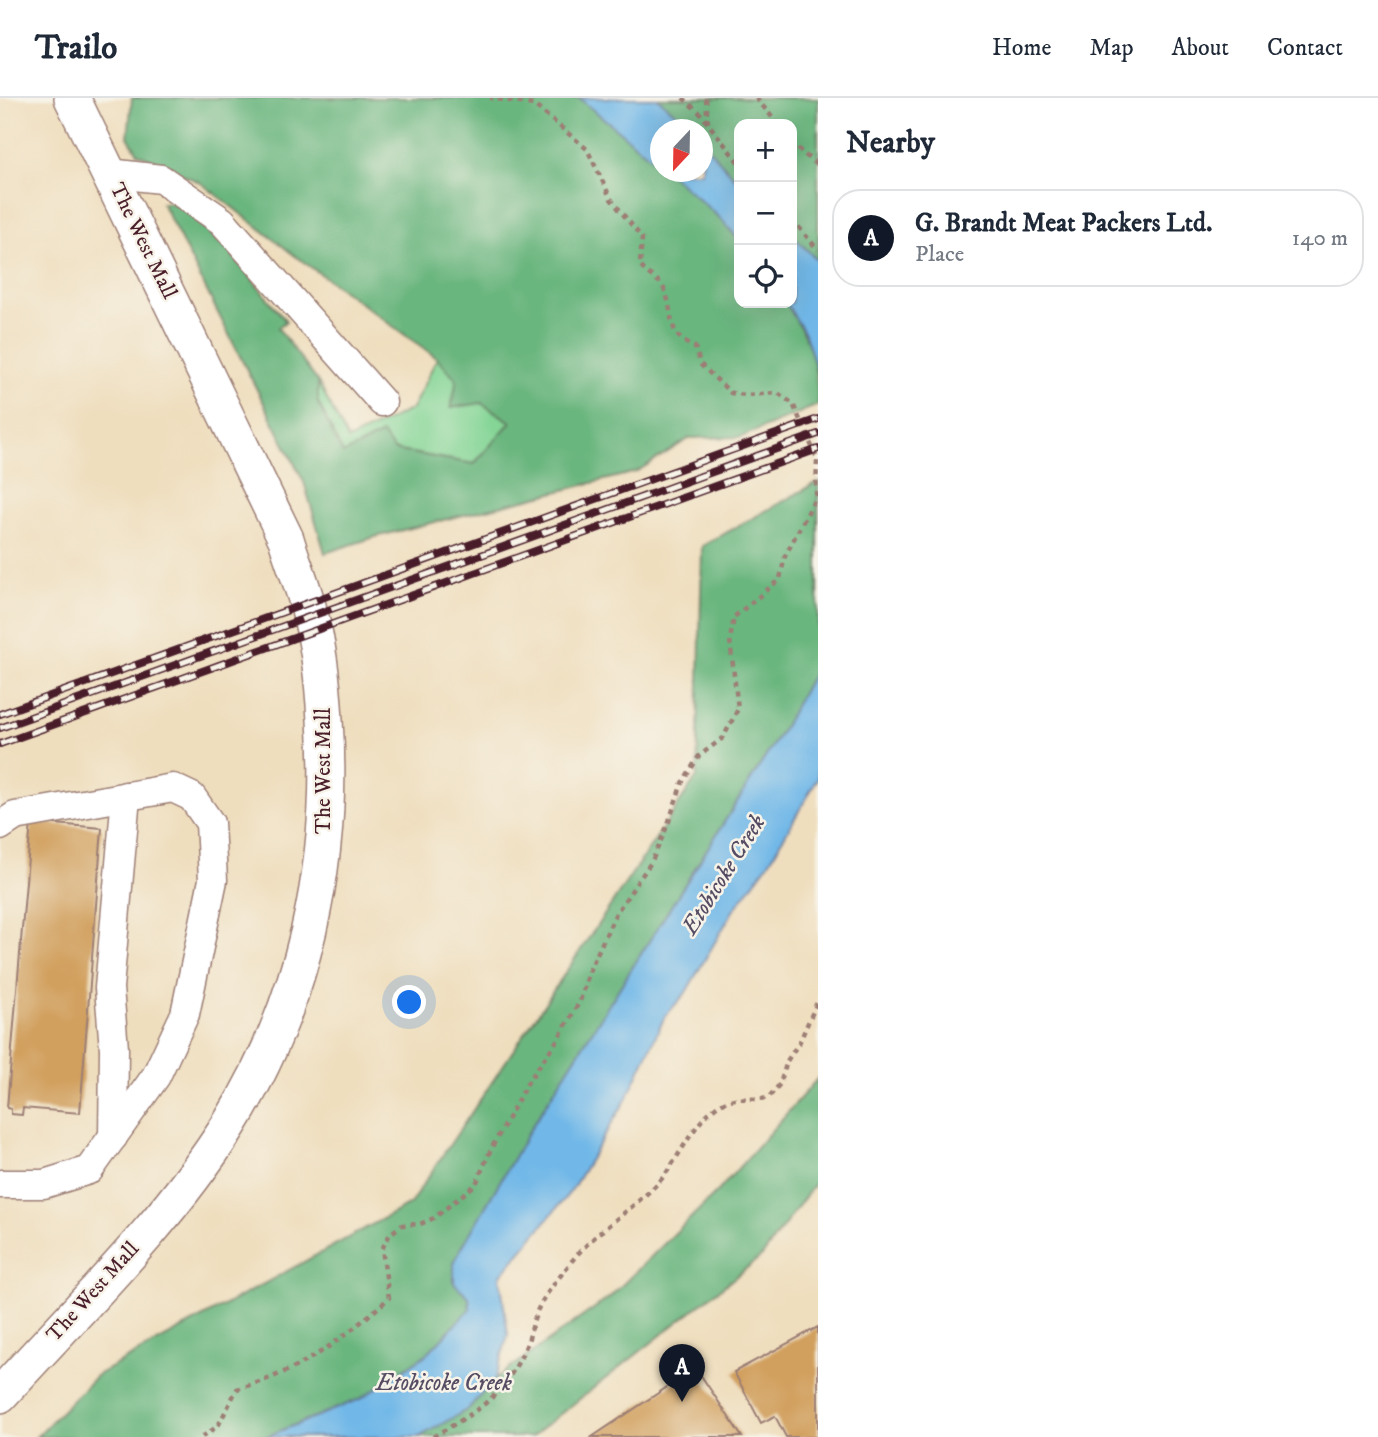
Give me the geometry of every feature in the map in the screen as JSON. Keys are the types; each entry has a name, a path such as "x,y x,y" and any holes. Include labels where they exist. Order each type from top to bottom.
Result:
{"main road":[{"name":"The West Mall","path":"0,1395 168,1208 229,1125 273,1039 301,962 314,913 325,839 328,754 323,687 310,611 286,539 72,98"}],"lane":[{"path":"109,173 160,179 222,221 382,402"},
{"path":"0,827 15,816 173,788 191,797 211,823 213,880 185,1014 156,1076 89,1170 44,1184 0,1184"},
{"path":"113,1137 114,1049 109,988 126,796"}],"path":[{"path":"202,1437 218,1426 237,1389 263,1382 304,1364 345,1337 389,1298 382,1249 390,1234 402,1224 419,1224 434,1218 476,1184 491,1149 528,1082 580,1001 590,969 616,913 652,861 682,783 699,757 723,738 738,709 730,640 734,617 780,579 785,556 816,497 817,458 793,404 778,393 731,393 700,364 695,347 685,343 671,324 665,291 660,282 640,265 642,238 611,199 587,149 534,106 490,98"},
{"path":"683,98 704,119"},
{"path":"706,98 708,119"},
{"path":"756,98 774,119"},
{"path":"713,130 734,157"},
{"path":"797,146 818,165"},
{"path":"797,225 818,250"},
{"path":"433,1437 484,1406 506,1382 526,1345 540,1306 569,1264 607,1224 634,1205 659,1181 681,1154 699,1121 734,1099 753,1101 768,1098 780,1084 787,1061 800,1041 818,1000"}],"green space":[{"path":"132,98 579,98 650,157 650,182 679,182 734,234 734,308 789,308 811,351 818,405 741,437 690,438 636,472 375,537 325,553 304,482 162,203 178,203 231,253 286,321 278,328 318,382 318,403 343,454 382,434 394,450 474,464 511,422 481,403 451,408 457,380 437,358 294,255 201,183 138,153 128,137"},
{"path":"657,98 818,98 818,261 797,240 797,119 734,119 734,177 713,153 713,119 682,119"},
{"path":"437,358 481,403 512,422 474,464 394,450 343,454 318,402 318,382 348,440 412,409"},
{"path":"818,482 818,664 780,734 531,1128 454,1261 469,1297 470,1309 427,1354 360,1399 265,1437 36,1437 97,1375 410,1204 697,777 702,546"},
{"path":"818,1078 818,1179 762,1256 531,1437 419,1437 468,1409 495,1379 610,1297 720,1189"}],"water":[{"path":"579,98 657,98 678,115 682,119 650,119 650,157"},
{"path":"713,153 734,177 734,234 679,182 713,182"},
{"path":"797,240 818,261 818,373 804,332 789,308 797,308"},
{"name":"Etobicoke Creek","path":"818,664 818,778 770,861 733,911 685,994 665,1016 627,1098 571,1191 500,1276 508,1335 495,1379 468,1409 419,1437 265,1437 360,1399 427,1354 470,1309 469,1297 454,1283 454,1261 531,1128 780,734"}],"building":[{"path":"31,822 102,828 80,1113 23,1108 22,1115 11,1114 11,1109 7,1108"},
{"path":"818,1327 818,1437 786,1437 775,1416 761,1423 734,1372"},
{"path":"696,1368 742,1437 592,1437"}],"railway":[{"path":"0,714 818,419"},
{"path":"0,728 818,434"},
{"path":"0,744 818,449"}],"place":[{"name":"G. Brandt Meat Packers Ltd.","path":"682,1402"}]}
